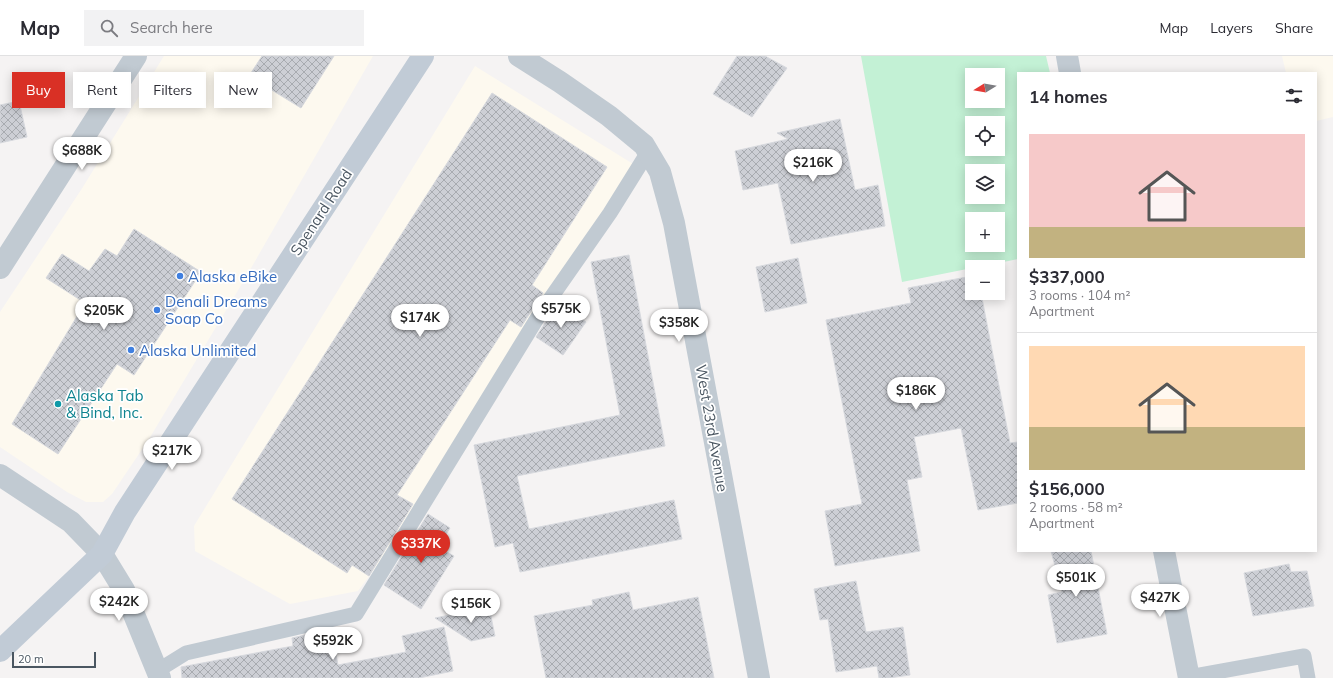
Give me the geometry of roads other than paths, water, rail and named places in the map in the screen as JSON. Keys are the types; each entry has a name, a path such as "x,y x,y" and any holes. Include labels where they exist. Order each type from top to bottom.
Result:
{"main road":[{"name":"Spenard Road","path":"0,651 102,554 129,506 423,56"}],"street":[{"path":"0,268 136,56"},
{"name":"West 23rd Avenue","path":"519,56 609,116 644,145 660,172 674,223 759,678"},
{"path":"1067,56 1070,72"},
{"path":"0,475 71,522 102,554 124,590 158,674"},
{"path":"1164,552 1189,678"}],"lane":[{"path":"158,674 186,653 356,614 541,312 610,213 648,152"},
{"path":"1189,678 1304,656 1308,678"}],"place":[{"name":"Alaska eBike","path":"180,276"},
{"name":"Denali Dreams Soap Co","path":"157,310"},
{"name":"Alaska Unlimited","path":"131,350"},
{"name":"Alaska Tab & Bind, Inc.","path":"58,404"}]}
